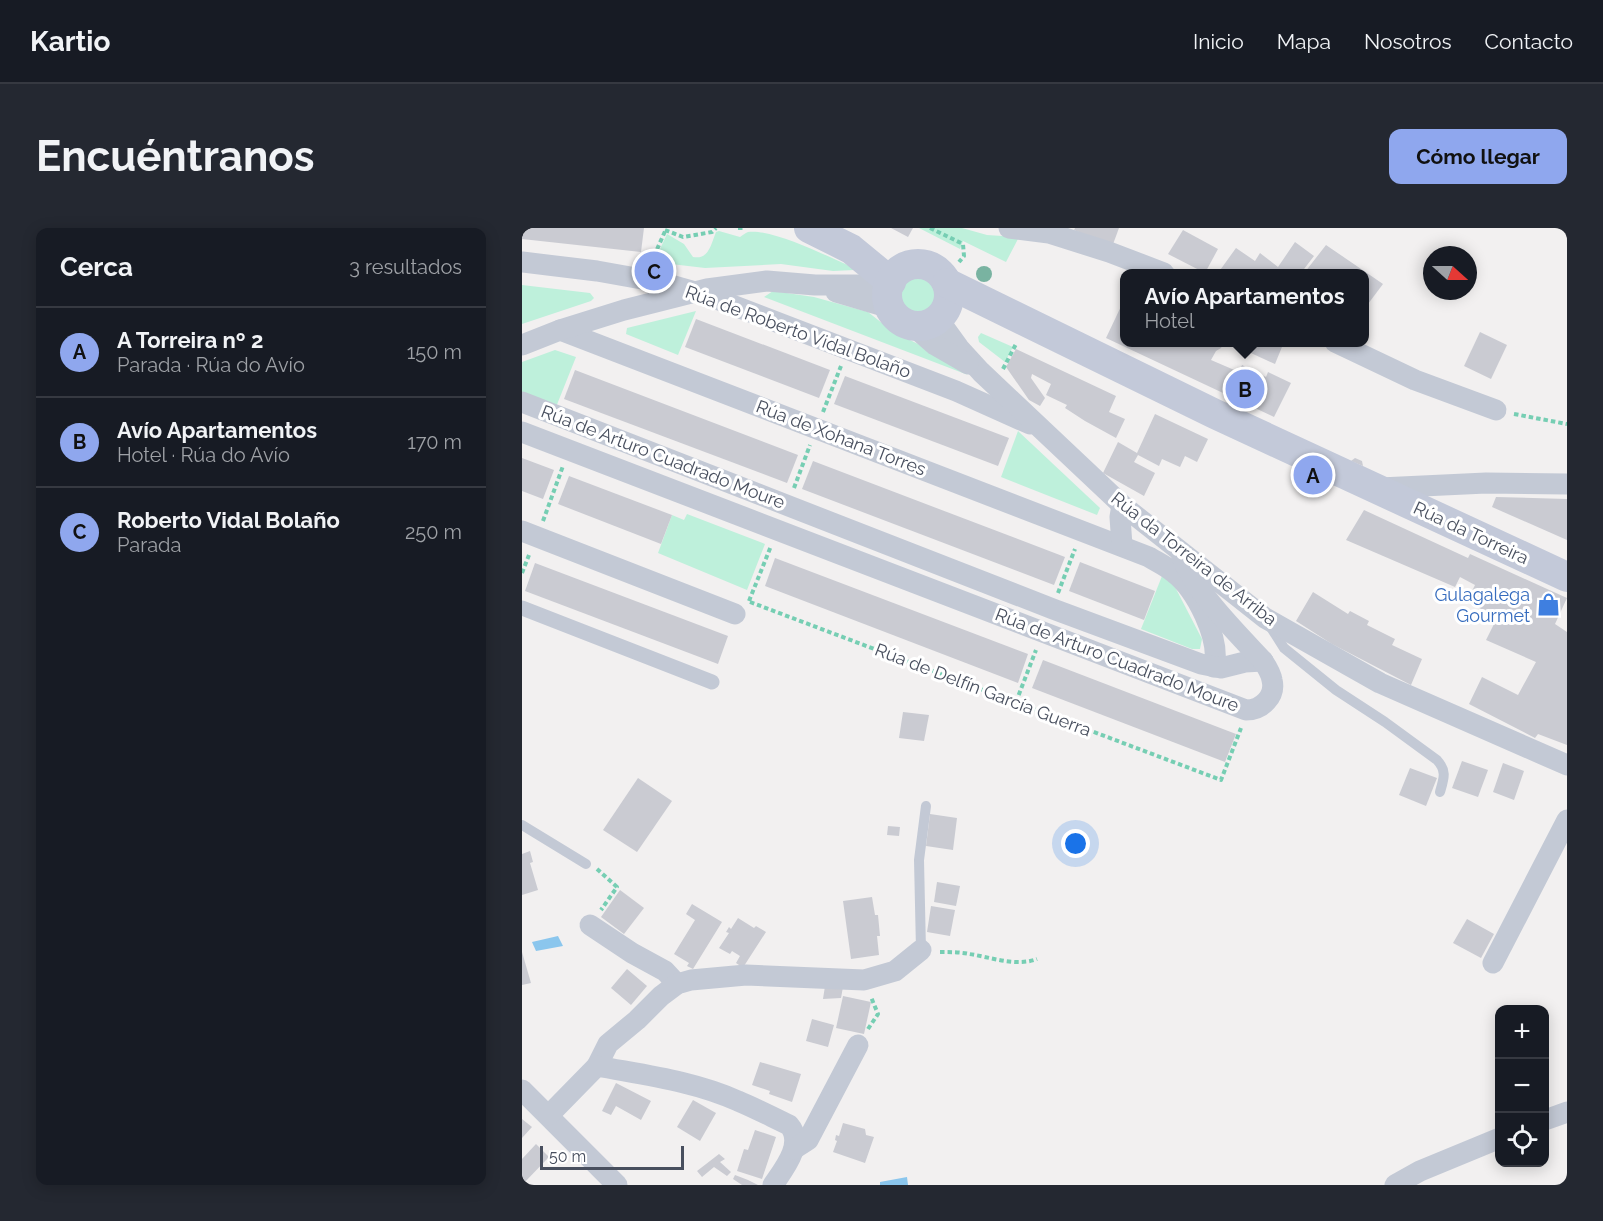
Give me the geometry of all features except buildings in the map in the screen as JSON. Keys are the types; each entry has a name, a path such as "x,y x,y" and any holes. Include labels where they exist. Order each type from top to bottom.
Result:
{"main road":[{"name":"Rúa da Torreira","path":"809,228 851,249 920,293 1029,332 1567,577"}],"street":[{"path":"1009,228 1049,232 1153,269"},
{"name":"Rúa de Roberto Vidal Bolaño","path":"522,262 664,283 759,314 956,391 1040,428"},
{"path":"603,273 617,288 624,310"},
{"path":"522,345 560,330 624,310 728,286 767,281 920,293"},
{"name":"Rúa da Torreira de Arriba","path":"920,293 935,345 989,374 1040,428 1122,505 1265,618 1380,683 1567,765"},
{"name":"Rúa de Xohana Torres","path":"560,330 1149,557 1174,572 1192,591 1208,622 1216,648 1217,657 1214,667"},
{"path":"1346,347 1415,380 1496,410"},
{"path":"956,391 976,391 983,385 989,374"},
{"name":"Rúa de Arturo Cuadrado Moure","path":"522,402 1053,609 1201,664 1221,668 1245,662 1263,661 1272,677 1272,690 1262,705 1252,710 1244,718 522,432"},
{"path":"1376,489 1486,483 1567,484"},
{"path":"1122,505 1120,517 1122,546"},
{"path":"522,531 742,605"},
{"path":"1149,557 1174,547 1196,583 1263,661"},
{"path":"522,608 712,682"},
{"path":"1493,963 1567,820"},
{"path":"590,925 632,953 665,971 677,984"},
{"path":"549,1115 597,1066 608,1044 677,984 692,980 746,975 864,980 895,971 921,950"},
{"path":"794,1143 808,1140 858,1045"},
{"path":"597,1066 667,1079 737,1100 789,1125 793,1130 794,1143 773,1185"},
{"path":"522,1090 617,1185"},
{"path":"1549,1119 1567,1112"},
{"path":"1395,1185 1420,1171 1495,1140"}],"lane":[{"path":"1265,618 1284,648 1336,690 1386,722 1437,760 1443,767 1445,775 1440,792"},
{"path":"921,950 919,860 926,806"},
{"path":"522,825 586,864"},
{"path":"738,1112 794,1143"}],"path":[{"path":"652,261 666,229 684,237 712,232 716,228"},
{"path":"738,228 744,228"},
{"path":"920,293 964,256 963,244 930,228"},
{"path":"989,374 1029,332"},
{"path":"827,402 840,369"},
{"path":"1496,410 1567,424"},
{"path":"794,487 807,453"},
{"path":"545,516 562,470"},
{"path":"742,605 770,546"},
{"path":"1062,584 1076,548"},
{"path":"522,573 528,557"},
{"name":"Rúa de Delfín García Guerra","path":"742,605 1016,702 1221,780 1244,718"},
{"path":"1016,702 1038,645"},
{"path":"586,864 602,871 617,887 590,925"},
{"path":"921,950 966,953 1008,961 1029,962 1037,959"},
{"path":"858,1045 878,1014 878,1009 864,980"}],"green space":[{"path":"919,228 962,228 987,235 1019,237 1006,262 963,241 960,249"},
{"path":"716,232 740,237 748,232 759,232 786,239 817,251 854,270 833,271 781,264 705,268 654,262 667,234 684,244 693,257 698,257 706,254"},
{"path":"918,274 932,280 938,294 932,308 918,314 904,308 898,294 904,280"},
{"path":"522,285 590,293 594,298 591,301 522,324"},
{"path":"773,291 814,297 868,312 892,331 968,375 764,297"},
{"path":"696,311 678,355 626,334 627,328"},
{"path":"981,333 1013,347 1005,362 979,342 978,337"},
{"path":"555,350 576,357 556,407 522,393 522,362"},
{"path":"1018,431 1100,508 1097,515 1001,477"},
{"path":"687,514 765,544 747,590 658,553 672,515 684,520"},
{"path":"1162,576 1174,585 1202,639 1200,649 1192,649 1141,629"}],"water":[{"path":"558,936 563,946 536,951 532,942"},
{"path":"907,1177 908,1185 880,1185 880,1182"}],"place":[{"name":"Roberto Vidal Bolaño","path":"654,271"},
{"name":"Avío Apartamentos","path":"1245,389"},
{"name":"A Torreira nº 2","path":"1313,475"},
{"name":"Gulagalega Gourmet","path":"1548,605"}]}
